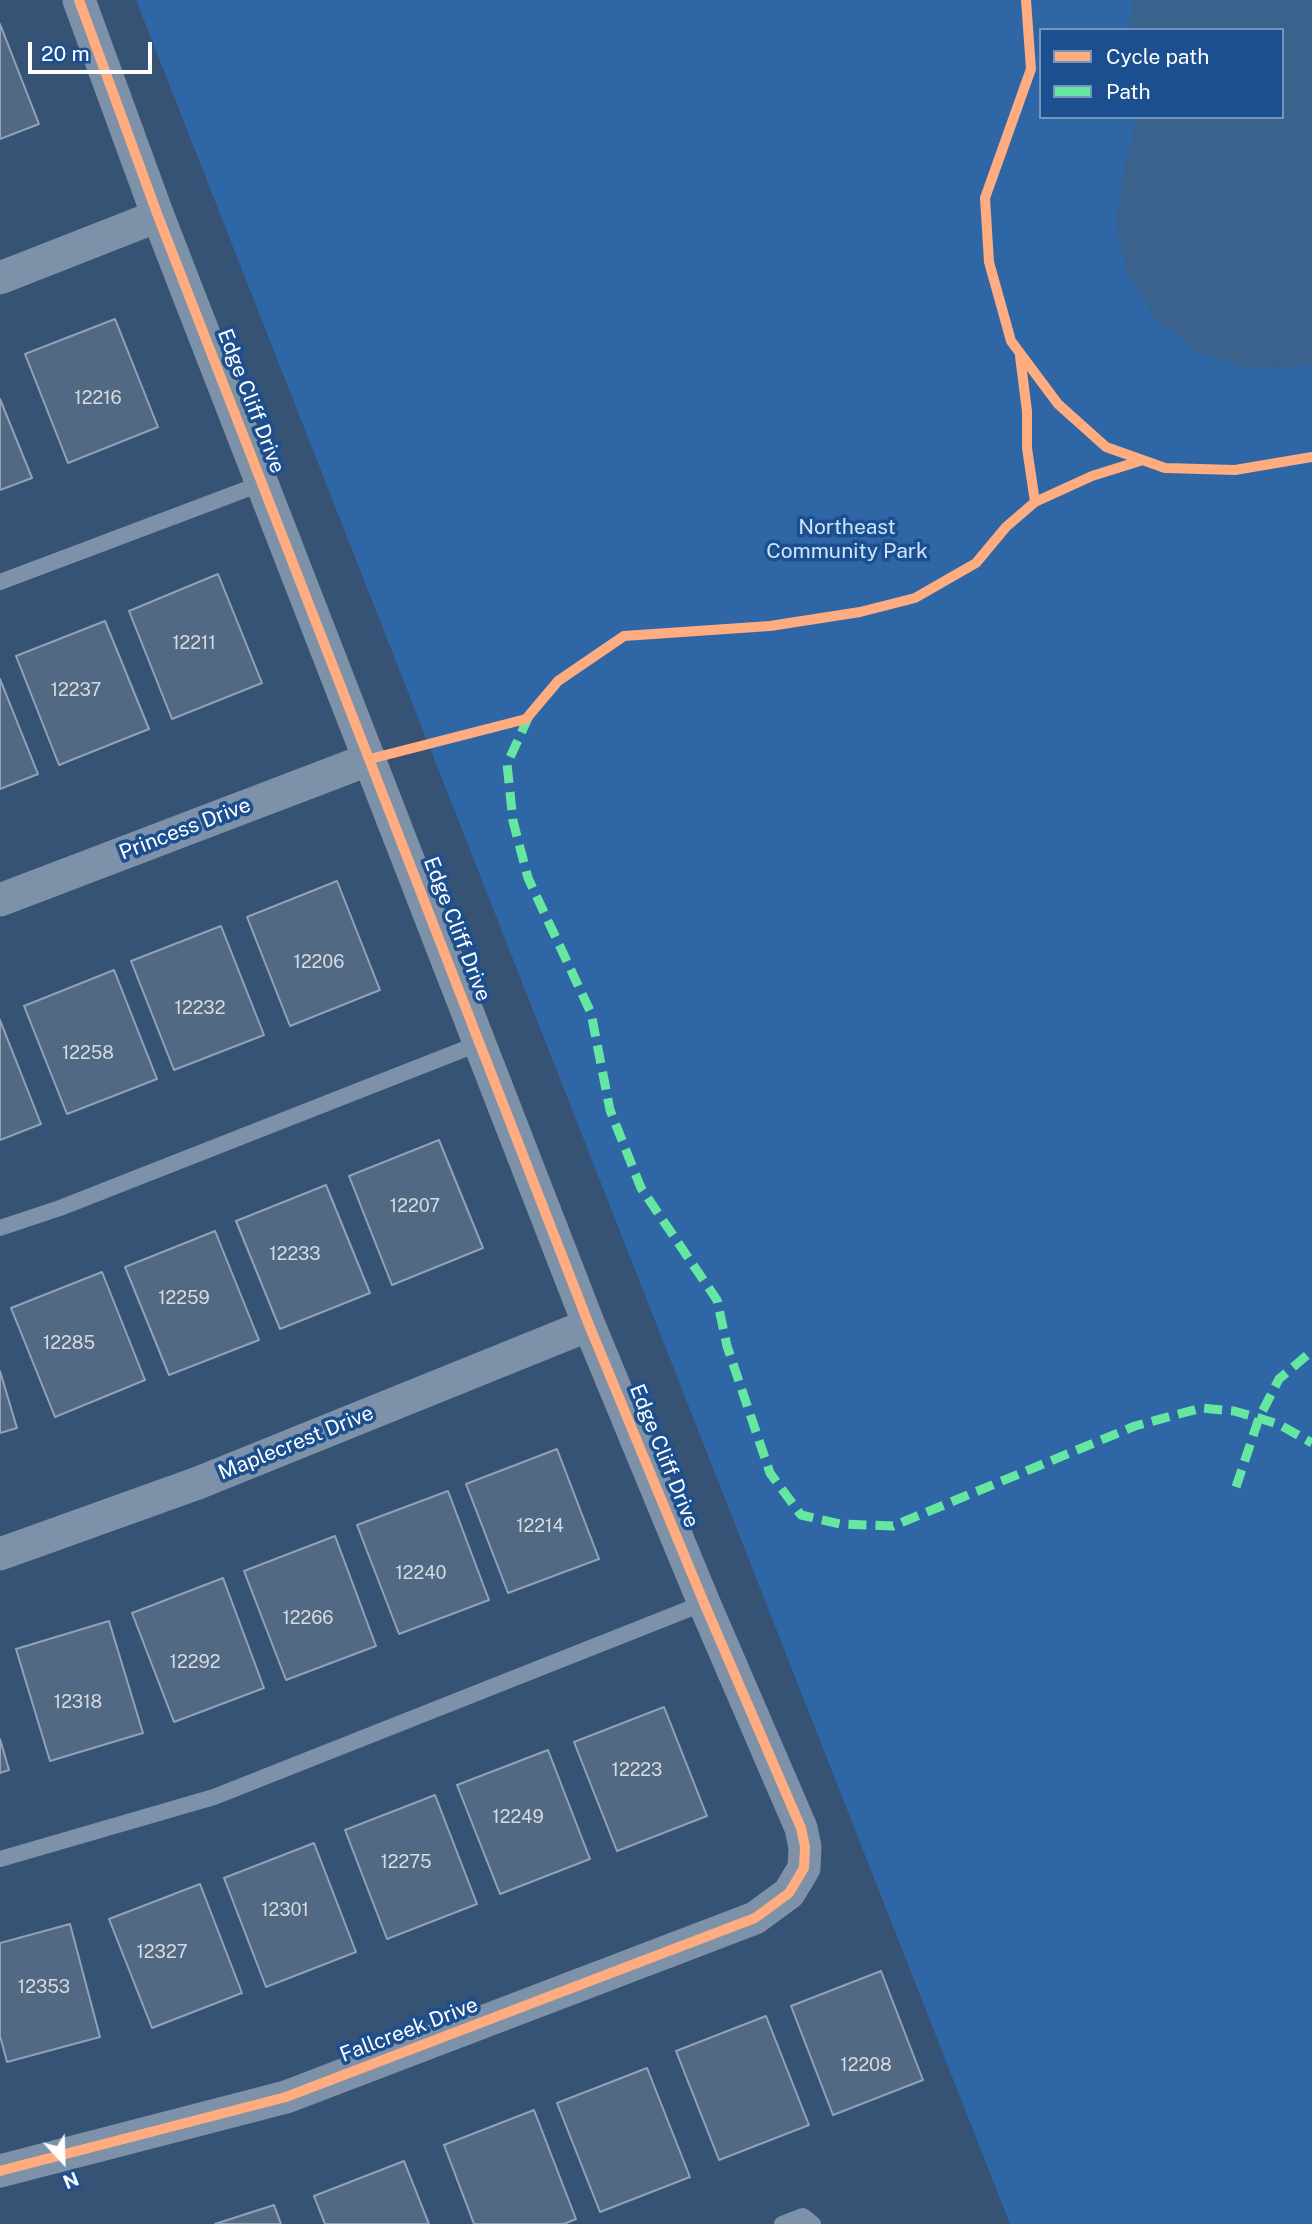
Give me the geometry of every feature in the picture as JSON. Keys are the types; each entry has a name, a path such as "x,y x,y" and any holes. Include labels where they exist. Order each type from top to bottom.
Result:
{"street":[{"name":"Edge Cliff Drive","path":"79,0 158,216 589,1325 801,1828 805,1847 804,1868"},
{"path":"0,278 158,216"},
{"name":"Princess Drive","path":"0,900 370,759"},
{"name":"Maplecrest Drive","path":"0,1553 198,1483 589,1325"},
{"name":"Fallcreek Drive","path":"0,2171 286,2097 755,1917 789,1893 804,1868"}],"lane":[{"path":"0,582 263,483"},
{"path":"0,1227 60,1208 480,1043"},
{"path":"0,1859 214,1797 704,1603"},
{"path":"782,2224 803,2216 813,2224"}],"green space":[{"name":"Northeast Community Park","path":"136,0 1312,0 1312,2224 1010,2224"}],"shaded area":[{"path":"1133,0 1312,0 1312,363 1301,367 1248,369 1198,352 1156,319 1128,275 1116,223 1135,119 1284,119 1284,28 1129,28"}],"building":[{"path":"0,24 39,124 0,139"},
{"path":"115,319 158,427 68,463 25,354"},
{"path":"0,399 32,478 0,490"},
{"path":"218,574 262,683 172,719 129,611"},
{"path":"105,621 149,729 59,765 16,656"},
{"path":"0,679 38,774 0,789"},
{"path":"337,881 380,990 290,1026 247,917"},
{"path":"221,926 264,1035 174,1070 131,961"},
{"path":"114,970 157,1079 67,1114 24,1006"},
{"path":"0,1020 41,1124 0,1140"},
{"path":"439,1140 483,1248 392,1285 349,1176"},
{"path":"326,1185 370,1293 280,1329 236,1221"},
{"path":"215,1231 259,1340 169,1375 125,1267"},
{"path":"102,1272 145,1380 55,1417 11,1308"},
{"path":"0,1371 17,1428 0,1433"},
{"path":"557,1449 599,1559 508,1593 466,1484"},
{"path":"448,1491 489,1600 399,1634 357,1525"},
{"path":"335,1536 376,1646 286,1680 244,1571"},
{"path":"223,1578 264,1688 174,1722 132,1613"},
{"path":"109,1621 143,1733 50,1761 16,1649"},
{"path":"664,1707 707,1816 617,1851 574,1742"},
{"path":"0,1739 9,1770 0,1773"},
{"path":"548,1750 590,1859 500,1894 457,1785"},
{"path":"435,1795 477,1904 387,1939 345,1830"},
{"path":"314,1843 356,1952 266,1987 224,1878"},
{"path":"200,1884 242,1993 152,2028 109,1919"},
{"path":"70,1924 100,2037 7,2062 0,2036 0,1943"},
{"path":"881,1971 923,2080 833,2115 791,2006"},
{"path":"766,2016 809,2125 719,2160 676,2051"},
{"path":"647,2068 690,2177 600,2212 557,2103"},
{"path":"534,2110 576,2219 564,2224 474,2224 444,2145"},
{"path":"404,2161 429,2224 325,2224 314,2196"},
{"path":"274,2205 281,2224 215,2224"}],"marked path":[{"path":"529,716 507,764 513,821 528,878 591,1013 610,1110 641,1188 717,1300 727,1346 770,1473 801,1515 840,1524 893,1526 1135,1426 1201,1408 1234,1411 1259,1418 1280,1425 1312,1443"},
{"path":"1236,1487 1259,1418 1279,1379 1312,1351"}],"cycle path":[{"path":"0,2171 286,2097 755,1918 789,1893 804,1868 805,1847 801,1828 589,1325 158,216 79,0"},
{"path":"1026,0 1031,69 985,198 989,262 1011,341 1058,404 1106,447 1165,468 1235,470 1312,457"},
{"path":"1020,356 1027,411 1027,448 1035,502"},
{"path":"370,759 526,719 558,681 624,636 770,626 860,612 915,598 976,563 1006,527 1035,502 1092,476 1143,460"}]}
